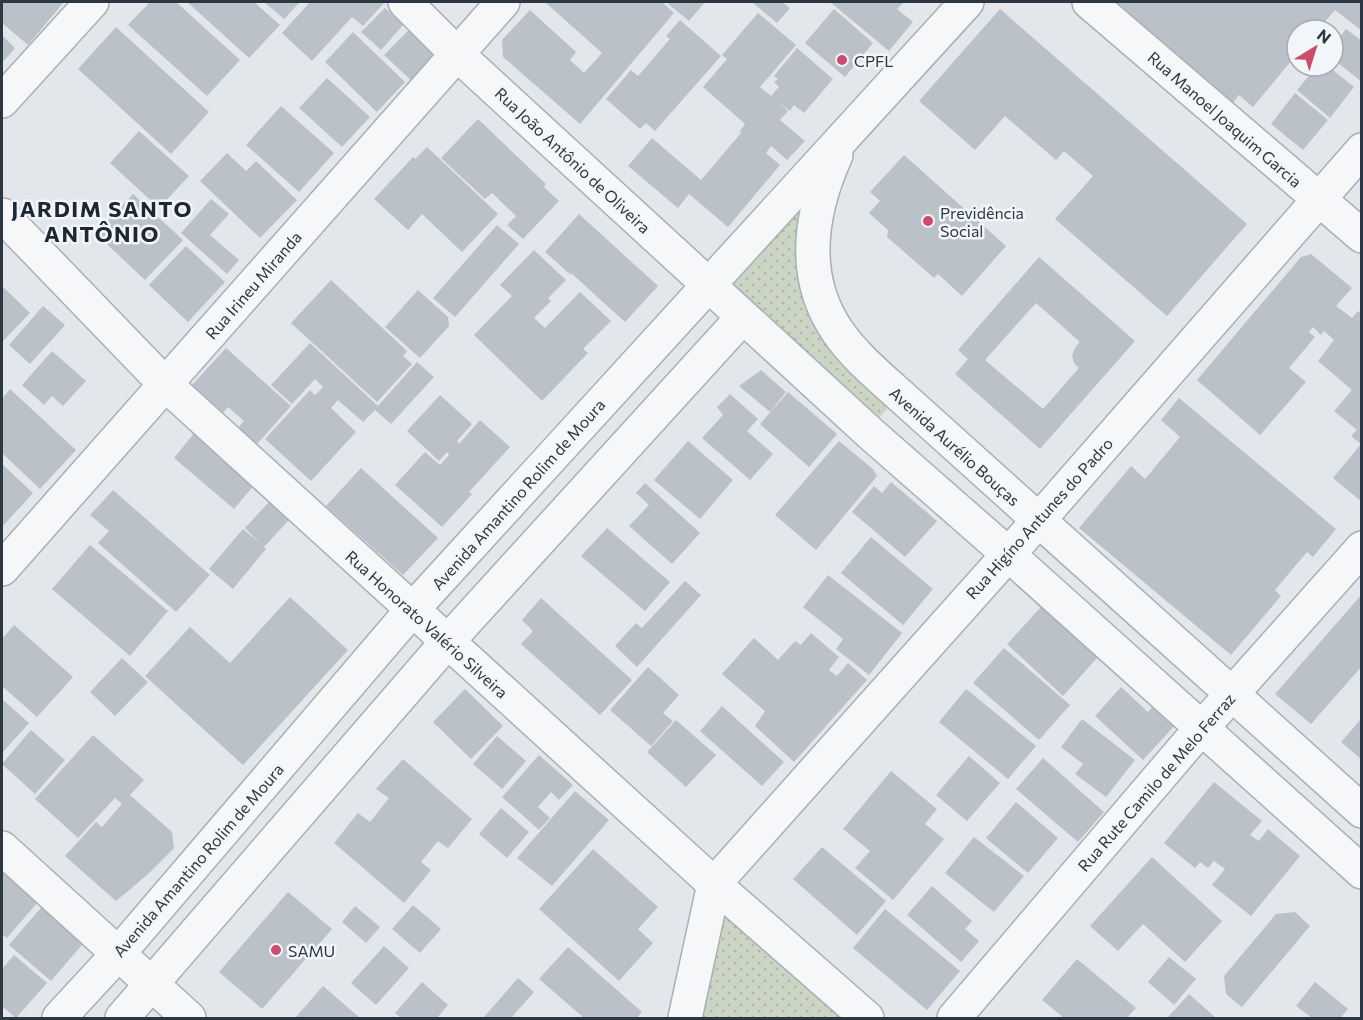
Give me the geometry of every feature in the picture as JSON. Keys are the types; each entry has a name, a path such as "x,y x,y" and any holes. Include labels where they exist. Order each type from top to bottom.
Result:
{"street":[{"path":"2,101 92,2"},
{"name":"Rua João Antônio de Oliveira","path":"405,2 458,54 743,317"},
{"name":"Rua Irineu Miranda","path":"2,569 503,2"},
{"name":"Avenida Amantino Rolim de Moura","path":"59,1018 118,954 412,610 967,2"},
{"name":"Rua Manoel Joaquim Garcia","path":"1089,2 1362,236"},
{"name":"Avenida Aurélio Bouças","path":"843,139 822,191 812,249 819,294 839,334 866,364 903,399 1362,811"},
{"name":"Rua Higíno Antunes do Padro","path":"714,884 1038,521 1362,150"},
{"name":"Rua Honorato Valério Silveira","path":"2,215 165,384 714,884 867,1018"},
{"path":"122,1018 447,642 743,317 1362,873"},
{"path":"871,434 903,399"},
{"name":"Rua Rute Camilo de Melo Ferraz","path":"954,1018 1202,727 1362,548"},
{"path":"1108,644 1138,610"},
{"path":"2,848 189,1018"},
{"path":"685,1018 714,884"}],"green space":[{"path":"828,161 807,263 897,398 870,428 714,284"},
{"path":"722,903 858,1018 697,1018"}],"building":[{"path":"2,2 64,2 28,45 2,23"},
{"path":"150,2 176,2 240,60 207,96 128,25"},
{"path":"187,2 254,2 280,25 249,58"},
{"path":"264,2 300,2 284,19"},
{"path":"310,2 385,2 363,26 352,17 312,61 282,33"},
{"path":"547,2 662,2 674,13 580,124 503,57 502,40 530,10 576,52 570,60 584,73 602,53"},
{"path":"670,2 705,2 689,21 668,4"},
{"path":"752,2 782,2 790,8 777,23"},
{"path":"830,2 904,2 897,9 913,22 889,51"},
{"path":"1114,2 1362,2 1362,31 1335,10 1328,18 1285,18 1285,68 1253,107 1239,95 1233,103"},
{"path":"385,8 403,25 381,50 361,32"},
{"name":"CPFL","path":"834,9 873,43 845,77 805,43"},
{"path":"1000,9 1247,224 1167,316 1055,219 1093,176 1064,151 1056,160 1005,116 975,150 919,101"},
{"path":"758,13 796,45 760,87 771,96 779,87 774,82 778,79 774,76 797,48 833,79 804,113 794,105 790,111 777,101 788,111 780,120 805,141 787,160 771,146 766,153 780,165 728,227 689,194 678,208 628,166 652,138 701,180 741,133 745,124 703,87 727,59 722,55"},
{"path":"680,20 721,56 655,131 646,123 640,129 606,99 631,70 638,76 670,39 666,36"},
{"path":"116,27 209,112 171,154 78,69"},
{"path":"410,29 433,54 412,81 384,55"},
{"path":"1345,30 1362,41 1362,82 1345,69"},
{"path":"353,32 405,82 377,112 325,62"},
{"path":"2,35 15,48 2,63"},
{"path":"327,78 370,117 342,147 299,108"},
{"path":"1307,78 1343,78 1354,87 1330,118 1297,90"},
{"path":"1295,93 1328,120 1303,150 1271,124"},
{"path":"281,106 334,153 299,192 246,145"},
{"path":"478,119 546,184 544,187 559,201 523,239 507,225 516,216 492,193 485,199 441,158"},
{"path":"139,131 189,176 159,208 110,163"},
{"path":"427,147 498,214 462,252 422,214 408,230 374,199 413,157 415,159"},
{"path":"227,153 246,171 256,161 297,200 260,238 200,181"},
{"name":"Previdência Social","path":"904,155 1006,246 962,296 938,274 934,278 887,237 888,230 869,213 880,201 870,192"},
{"path":"133,194 183,240 145,280 96,234"},
{"path":"211,199 229,214 210,235 239,260 227,274 181,233"},
{"path":"579,214 658,286 625,322 545,252"},
{"path":"497,225 519,244 455,317 433,298"},
{"path":"186,246 225,282 188,322 149,285"},
{"path":"534,250 566,280 548,298 551,301 534,318 545,328 580,292 611,321 583,349 588,353 542,401 474,335 512,296 500,285"},
{"path":"1311,254 1352,288 1336,306 1352,318 1358,311 1362,314 1362,502 1333,478 1361,444 1351,436 1357,430 1334,411 1352,390 1318,361 1334,340 1324,331 1321,335 1313,327 1309,332 1315,337 1289,368 1306,382 1260,435 1197,380 1301,257"},
{"path":"1039,257 1135,341 1040,449 955,374 968,359 958,350","holes":["1036,303 1080,342 1072,355 1074,363 1079,368 1043,409 985,360"]},
{"path":"331,280 407,351 403,356 412,364 377,402 291,323"},
{"path":"3,287 30,313 2,342 2,289"},
{"path":"418,290 448,317 449,326 420,358 385,327"},
{"path":"43,306 65,325 30,364 9,345"},
{"path":"310,343 378,406 417,362 434,377 391,424 375,410 363,422 338,400 331,408 356,432 311,481 265,439 310,390 315,395 323,387 315,379 292,404 271,385"},
{"path":"226,348 291,406 257,444 238,428 244,421 228,407 223,413 192,385"},
{"path":"52,351 86,381 63,406 52,396 44,405 22,385"},
{"path":"761,370 786,392 770,412 739,386"},
{"path":"10,389 76,450 40,489 2,453 2,399"},
{"path":"788,392 837,434 809,467 760,424"},
{"path":"730,394 758,419 747,431 773,454 750,480 702,438 723,415 717,407"},
{"path":"440,395 472,424 457,441 459,444 480,420 510,447 469,492 472,494 442,527 395,485 425,452 440,465 449,455 447,452 439,461 407,431"},
{"path":"1179,398 1336,529 1313,557 1307,552 1275,590 1281,596 1231,655 1079,528 1131,466 1145,479 1180,437 1161,420"},
{"path":"195,432 256,483 234,509 174,458"},
{"path":"688,441 733,480 700,519 654,480"},
{"path":"839,441 873,469 877,476 816,550 775,515"},
{"path":"2,464 33,493 2,527"},
{"path":"361,468 438,538 403,575 326,506"},
{"path":"891,482 937,521 905,557 852,512 874,486 882,493"},
{"path":"645,483 700,533 672,564 629,526 649,505 636,493"},
{"path":"113,490 210,575 176,612 98,543 109,531 90,515"},
{"path":"279,491 299,509 264,547 266,549 233,589 209,569 243,529 261,544 245,528"},
{"path":"607,528 670,582 645,611 581,556"},
{"path":"871,537 933,589 903,625 841,573"},
{"path":"90,545 168,611 130,656 52,589"},
{"path":"828,575 902,633 869,675 836,649 843,639 803,607"},
{"path":"685,581 701,595 637,667 615,646 636,623 642,628"},
{"path":"1362,594 1362,666 1311,724 1275,694"},
{"path":"290,597 348,650 243,765 145,676 190,627 230,663"},
{"path":"541,598 632,680 600,715 521,644 533,631 522,620"},
{"path":"1042,606 1098,657 1063,696 1007,644"},
{"path":"14,625 73,677 37,717 2,686 2,639"},
{"path":"811,633 839,657 829,670 837,676 848,663 867,680 794,762 755,726 765,711 722,674 754,638 778,660 795,641 801,645"},
{"path":"1004,648 1070,705 1039,740 973,683"},
{"path":"122,658 148,682 115,716 90,692"},
{"path":"648,667 679,695 663,713 673,721 651,746 610,710"},
{"path":"1121,687 1148,712 1157,702 1178,722 1143,760 1095,716"},
{"path":"465,689 503,726 471,759 433,722"},
{"path":"966,689 1036,746 1008,779 939,722"},
{"path":"2,699 29,723 2,753"},
{"path":"722,706 784,762 762,786 700,731"},
{"path":"1362,718 1362,760 1341,742"},
{"path":"1082,719 1135,760 1106,797 1075,774 1083,764 1061,747"},
{"path":"676,720 716,755 686,787 647,752"},
{"path":"31,730 65,760 35,794 2,764"},
{"path":"93,735 144,780 130,795 172,832 174,848 116,901 65,856 96,822 102,827 122,804 115,798 78,838 35,799"},
{"path":"497,736 526,761 502,789 473,764"},
{"path":"539,755 573,785 559,800 551,792 538,807 550,818 539,830 502,797"},
{"path":"969,756 1000,783 967,821 936,795"},
{"path":"1043,758 1104,812 1078,842 1016,789"},
{"path":"403,759 472,819 448,848 438,841 421,862 431,870 404,903 334,843 358,813 370,822 389,798 376,789"},
{"path":"891,771 937,809 925,824 944,839 893,900 855,868 870,851 843,829"},
{"path":"1214,782 1262,821 1250,835 1259,841 1268,829 1300,856 1251,916 1212,885 1225,869 1214,861 1208,868 1200,862 1195,868 1164,843"},
{"path":"575,791 609,820 552,886 517,858"},
{"path":"1016,802 1058,838 1028,873 986,838"},
{"path":"501,808 529,832 507,858 479,834"},
{"path":"974,837 1024,876 994,912 945,873"},
{"path":"822,847 886,901 857,935 793,879"},
{"path":"593,849 658,907 638,929 653,943 619,981 539,909"},
{"path":"1152,857 1222,921 1185,962 1143,924 1118,951 1090,926"},
{"path":"2,860 43,896 7,938 2,934"},
{"path":"932,886 972,921 965,929 979,941 961,962 907,915"},
{"name":"SAMU","path":"288,892 332,929 262,1009 219,972"},
{"path":"45,903 87,939 51,981 9,945"},
{"path":"413,905 441,929 420,953 392,929"},
{"path":"355,906 380,927 366,943 342,922"},
{"path":"885,909 960,971 927,1010 853,948"},
{"path":"1295,912 1310,926 1242,1007 1226,994 1224,976 1276,914"},
{"path":"384,946 409,968 376,1005 351,983"},
{"path":"568,947 642,1012 637,1018 584,1018 539,979"},
{"path":"14,955 47,983 16,1018 2,1006 2,969"},
{"path":"1169,957 1196,979 1174,1005 1148,982"},
{"path":"1077,959 1136,1008 1127,1018 1064,1018 1042,1000"},
{"path":"518,978 534,992 511,1018 485,1018 484,1017"},
{"path":"422,982 448,1005 437,1018 401,1018 395,1013"},
{"path":"1315,982 1348,1009 1340,1018 1312,1018 1296,1006"},
{"path":"323,986 360,1018 295,1018"},
{"path":"1189,994 1216,1018 1167,1018"}],"place":[{"name":"CPFL","path":"842,60"},
{"name":"Previdência Social","path":"928,221"},
{"name":"SAMU","path":"276,950"}],"district":[{"name":"JARDIM SANTO ANTÔNIO","path":"102,220"}]}
